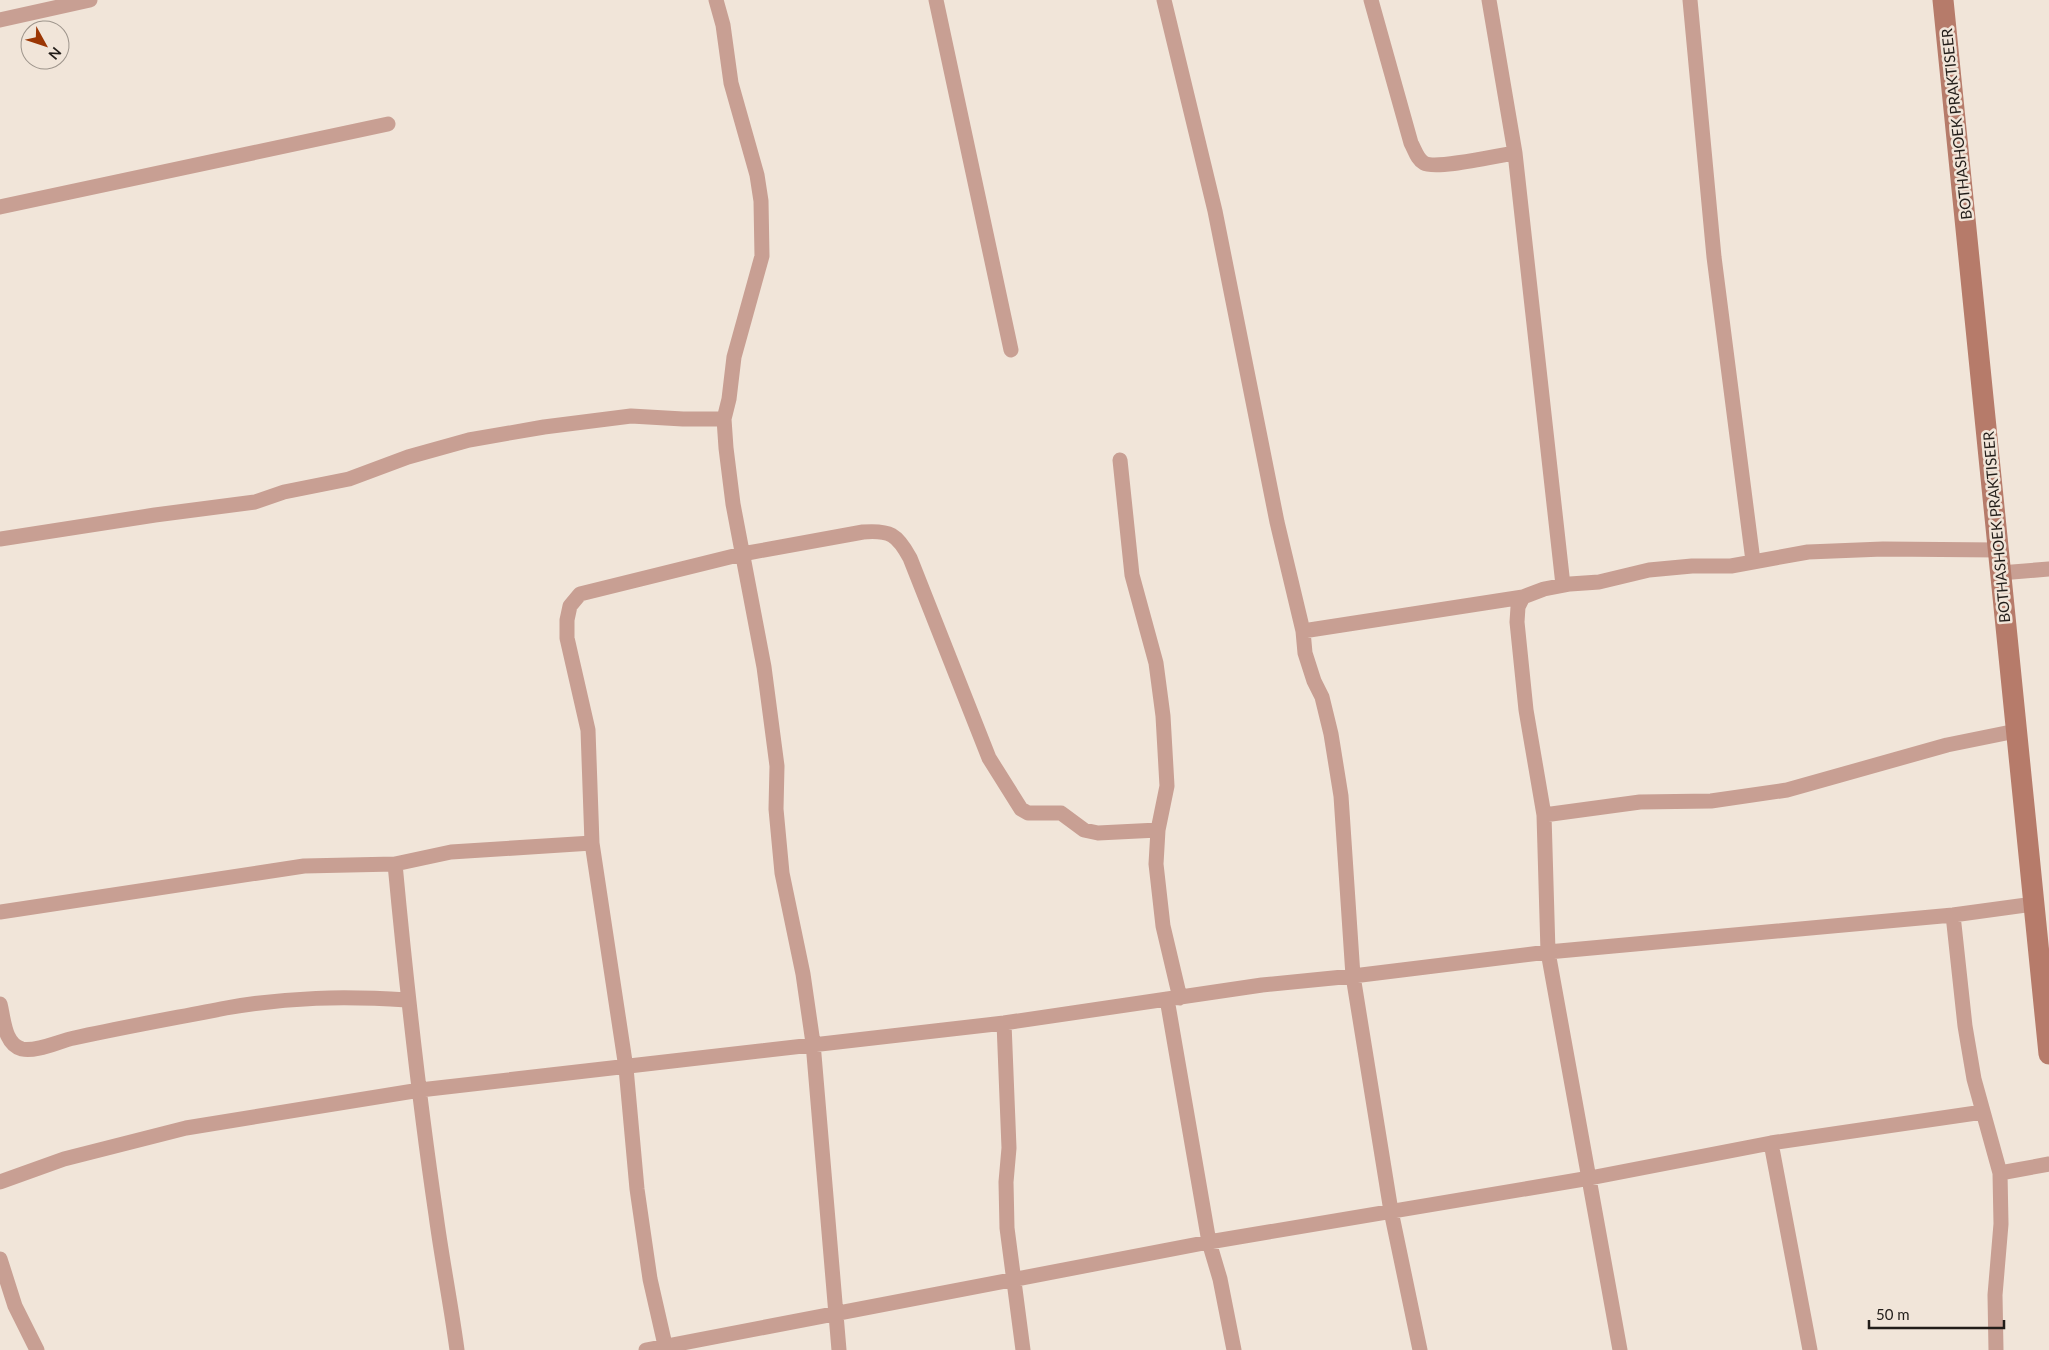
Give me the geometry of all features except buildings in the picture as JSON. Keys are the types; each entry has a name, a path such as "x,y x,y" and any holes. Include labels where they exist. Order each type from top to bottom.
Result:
{"street":[{"path":"0,20 90,0"},
{"path":"716,0 723,26 731,84 757,174 761,201 762,256 734,357 729,399 724,419 733,504 764,667 777,766 776,801 782,873 803,974 813,1043 839,1350"},
{"path":"936,0 948,67 1011,350"},
{"path":"1164,0 1216,211 1277,522 1303,631 1305,653 1314,681 1322,697 1338,777 1353,976 1391,1211 1420,1350"},
{"path":"1371,0 1411,143 1424,163 1440,165 1516,153"},
{"path":"1489,0 1516,153 1562,585"},
{"path":"1690,0 1714,257 1753,561"},
{"name":"BOTHASHOEK PRAKTISEER","path":"1943,0 2049,1054"},
{"path":"0,207 388,124"},
{"path":"0,539 254,502 284,492 349,479 408,457 469,440 544,427 631,416 724,419"},
{"path":"1120,460 1132,575 1156,663 1163,716 1167,786 1158,830 1156,864 1158,893 1209,1242 1220,1279 1234,1350"},
{"path":"1158,830 1098,833 1084,830 1061,813 1028,813 1021,809 989,758 910,558 901,542 891,534 880,531 863,532 742,554 631,583 580,594 570,606 567,620 568,638 588,730 592,843 626,1068 637,1189 650,1280 653,1348 1209,1242 1590,1178 1771,1143 1983,1112"},
{"path":"1303,631 1523,597 1562,585 1599,582 1649,570 1692,566 1731,566 1753,561 1826,551 1999,550"},
{"path":"2000,573 2049,570"},
{"path":"1523,597 1518,607 1517,622 1520,667 1544,815 1548,952 1620,1350"},
{"path":"1544,815 1606,805 1640,802 1711,801 1787,790 1947,745 2016,730"},
{"path":"0,912 304,866 395,864 451,852 592,843"},
{"path":"395,864 407,1000 436,1216 450,1295 457,1350"},
{"path":"0,1182 64,1159 186,1128 420,1090 626,1068 813,1043 1004,1023 1262,985 1548,952 1953,914 2034,904"},
{"path":"1953,914 1965,1026 1974,1079 2000,1173 2001,1224 1995,1295 1996,1350"},
{"path":"0,1004 8,1037 14,1045 29,1049 114,1030 229,1008 284,1000 316,997 407,1000"},
{"path":"1004,1023 1009,1148 1006,1182 1007,1228 1023,1350"},
{"path":"1771,1143 1810,1350"},
{"path":"2000,1173 2049,1164"},
{"path":"0,1259 15,1306 36,1350"}]}
